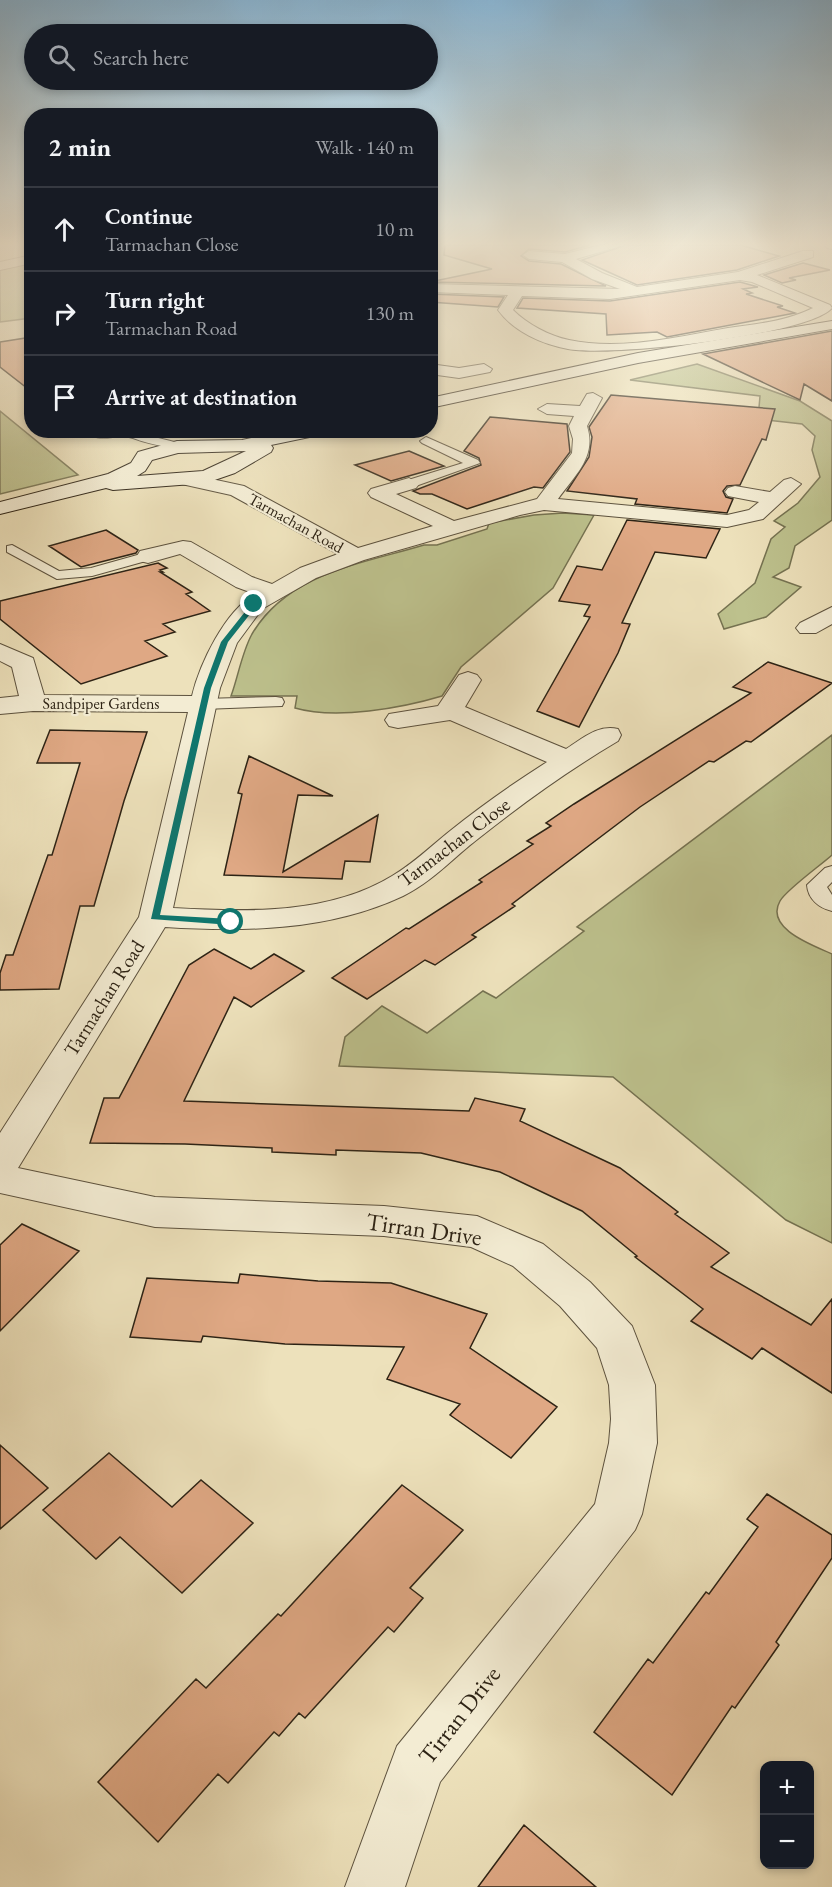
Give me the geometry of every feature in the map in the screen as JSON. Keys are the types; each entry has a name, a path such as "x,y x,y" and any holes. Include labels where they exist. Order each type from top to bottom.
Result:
{"street":[{"path":"539,333 577,346 675,342 726,333"},
{"path":"438,401 638,358 785,333"},
{"path":"438,370 459,373 484,369"},
{"path":"544,504 562,483 580,453 582,439 578,426 588,405 547,409"},
{"path":"83,488 141,445 165,449 242,446 286,438"},
{"path":"0,508 83,488 206,477 289,438"},
{"name":"Tarmachan Road","path":"141,445 151,476 237,490 356,555"},
{"name":"Tarmachan Road","path":"197,447 230,455 233,459 227,468 237,490"},
{"path":"357,499 409,484"},
{"name":"Tarmachan Road","path":"0,1165 155,917 203,704 225,642 254,604 308,573 356,555 495,514 544,504 727,521 756,515 792,484"},
{"path":"735,492 775,499"},
{"path":"378,493 451,527"},
{"path":"148,556 213,538"},
{"path":"183,547 244,582 272,592"},
{"path":"808,628 832,614"},
{"path":"0,651 24,663 33,703"},
{"path":"453,712 451,705 468,680"},
{"name":"Sandpiper Gardens","path":"0,706 33,703 203,704"},
{"path":"398,720 453,712 567,760"},
{"name":"Tarmachan Close","path":"155,917 231,922 296,917 354,903 393,889 567,760 608,735"},
{"name":"Tirran Drive","path":"0,1179 155,1212 384,1221 477,1232 528,1255 575,1294 616,1339 632,1385 634,1419 633,1443 617,1514 417,1766 375,1887"}],"lane":[{"path":"110,438 141,445"},
{"path":"409,484 474,463 426,441"},
{"path":"12,549 57,575 92,572 148,556"},
{"path":"203,704 276,702"},
{"path":"832,872 817,885 818,894 832,904"}],"green space":[{"path":"697,364 800,401 832,421 832,520 795,546 789,568 773,577 801,587 766,617 724,629 718,614 755,583 771,539 785,527 774,521 798,503 820,477 812,450 815,436 802,424 758,419 760,396 630,380"},
{"path":"0,411 24,431 24,438 33,438 78,475 0,494"},
{"path":"563,513 594,515 553,588 461,667 442,696 389,708 330,713 295,708 297,696 231,696 245,649 252,634 267,613 285,597 306,584 351,565 424,545 437,545 487,529 489,523 534,515"},
{"path":"832,735 832,855 784,896 777,911 779,920 785,928 804,941 832,954 832,1243 786,1220 613,1077 339,1066 345,1037 382,1006 427,1033 483,991 496,998 584,931 577,927"}],"building":[{"path":"607,333 639,333 607,335"},
{"path":"659,333 688,333 667,337"},
{"path":"820,333 832,333 832,401 804,384 800,400 703,354"},
{"path":"24,338 24,386 0,367 0,342"},
{"path":"611,395 775,409 766,440 762,439 740,485 727,486 723,491 726,497 733,499 727,513 635,504 637,499 567,491 589,457 592,437 589,427"},
{"path":"490,417 567,424 570,452 543,488 534,487 467,509 432,494 420,494 413,491 481,465 479,458 464,451"},
{"path":"409,451 444,466 391,481 355,465"},
{"path":"627,520 720,529 706,558 655,552 622,623 630,624 618,653 579,727 537,711 590,617 584,616 590,605 559,601 577,566 602,570"},
{"path":"106,530 138,550 136,553 81,567 49,546"},
{"path":"158,563 167,568 160,572 192,592 186,594 210,611 163,624 175,632 145,641 167,656 81,684 0,619 0,601"},
{"path":"768,662 832,683 751,742 746,741 714,762 709,761 640,807 512,904 515,906 472,935 476,937 435,965 425,960 367,999 332,978 406,928 409,929 482,882 479,880 533,844 527,841 551,826 546,823 751,693 733,687"},
{"path":"50,730 147,732 124,801 94,906 80,906 59,989 0,990 0,973 6,955 13,955 48,855 52,855 80,763 37,763"},
{"path":"249,756 333,796 298,795 283,872 378,815 370,862 345,861 342,879 224,875 242,794 238,793"},
{"path":"214,949 251,969 274,954 304,971 251,1007 234,997 184,1101 469,1111 475,1098 525,1109 520,1121 620,1168 678,1212 675,1214 729,1253 711,1267 811,1325 832,1299 832,1393 762,1348 752,1359 691,1321 703,1309 635,1257 637,1256 582,1211 500,1172 421,1153 336,1150 336,1155 272,1152 272,1148 90,1143 104,1098 119,1098 189,965"},
{"path":"22,1224 79,1251 0,1331 0,1245"},
{"path":"240,1274 318,1281 391,1283 487,1314 470,1348 557,1407 511,1458 450,1415 460,1404 387,1379 404,1347 285,1344 203,1336 201,1342 130,1337 147,1278 238,1283"},
{"path":"0,1445 48,1488 0,1529"},
{"path":"109,1453 172,1507 201,1480 253,1523 182,1593 120,1537 96,1559 43,1510"},
{"path":"402,1485 463,1530 410,1588 423,1598 394,1632 388,1627 305,1718 299,1713 279,1736 274,1732 228,1783 218,1774 158,1842 98,1782 196,1679 206,1688 278,1614 281,1616"},
{"path":"767,1494 832,1535 832,1558 776,1642 779,1645 735,1708 732,1706 672,1795 594,1732 648,1659 653,1663 706,1592 709,1594 758,1527 747,1519"},
{"path":"524,1825 596,1887 478,1887"}],"route":[{"path":"231,922 155,917 207,688 225,642 254,604"}]}
